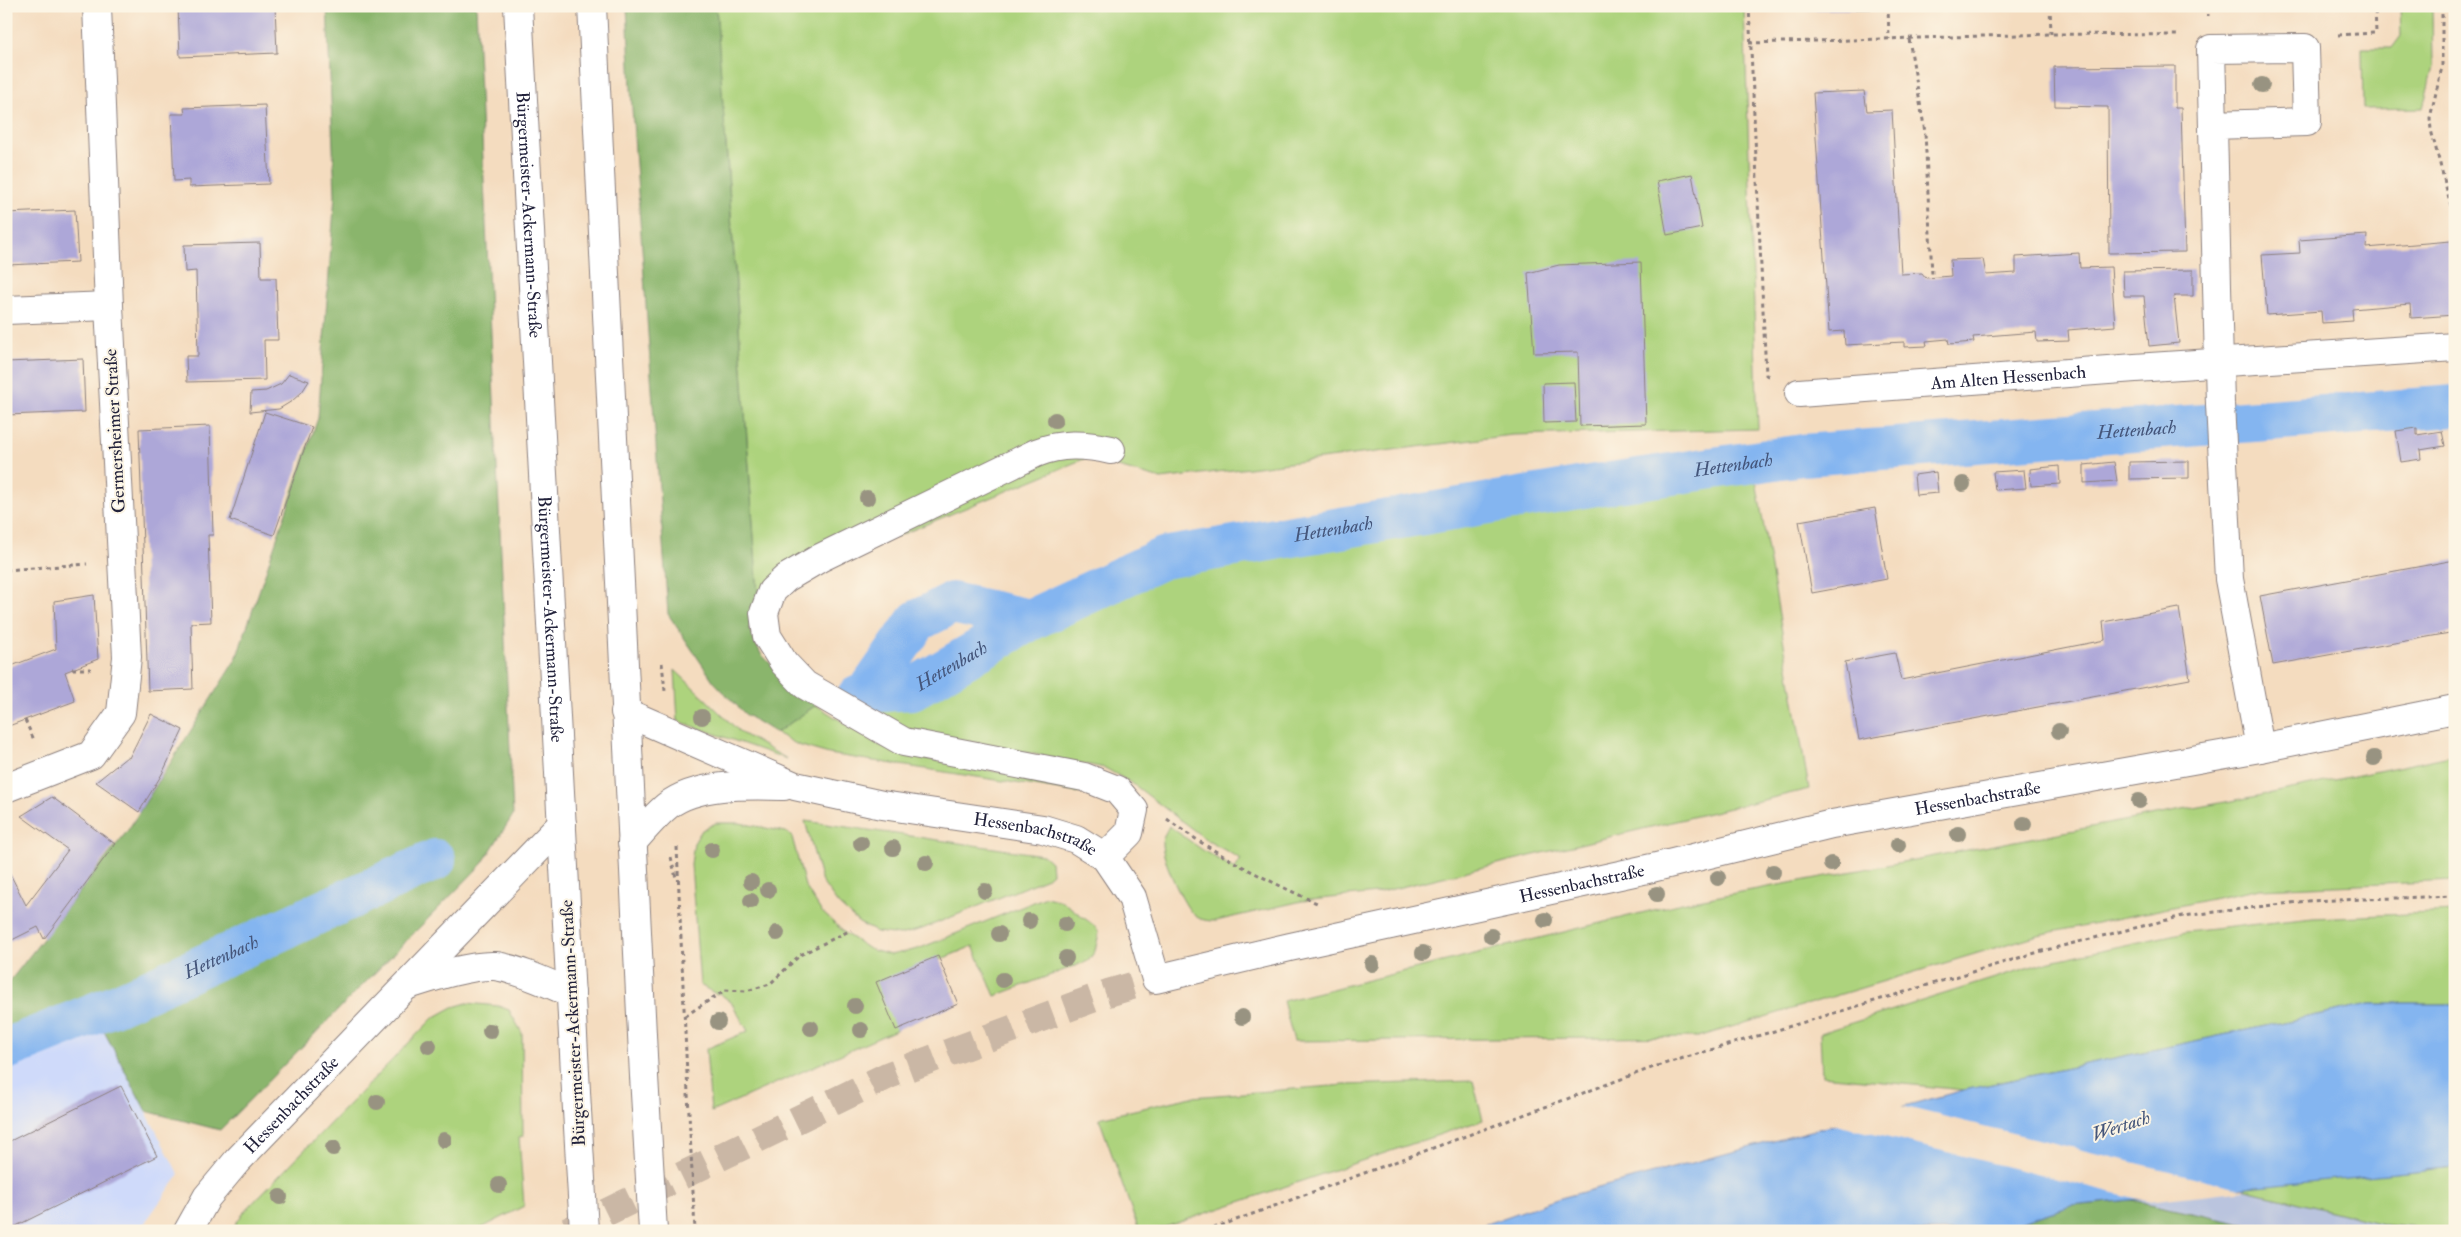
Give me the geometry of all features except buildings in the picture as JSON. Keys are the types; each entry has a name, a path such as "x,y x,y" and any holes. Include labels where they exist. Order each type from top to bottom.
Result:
{"street":[{"name":"Germersheimer Straße","path":"6,788 91,754 121,713 127,657 109,306 98,6"},
{"name":"Bürgermeister-Ackermann-Straße","path":"518,6 584,1231"},
{"path":"592,6 625,712 653,1231"},
{"path":"2213,125 2307,122 2305,48 2210,49 2220,404 2228,579 2260,748"},
{"path":"6,310 109,306"},
{"name":"Am Alten Hessenbach","path":"1799,393 2219,362 2455,347"},
{"path":"1105,857 1129,833 1134,810 1117,790 1084,777 904,742 805,685 784,663 767,636 764,612 772,591 786,578 820,558 1036,453 1054,446 1073,444 1111,450"},
{"name":"Hessenbachstraße","path":"625,712 795,786 882,805 1043,829 1076,839 1105,857 1132,897 1156,980 1290,947 1652,868 1832,824 2260,748 2455,709"},
{"name":"Hessenbachstraße","path":"632,843 668,805 705,789 742,785 795,786"},
{"name":"Hessenbachstraße","path":"188,1231 207,1197 237,1161 562,824"},
{"name":"Hessenbachstraße","path":"404,986 446,973 495,966 537,978 571,993"}],"path":[{"path":"1748,6 1766,374 1799,393"},
{"path":"1888,6 1889,39"},
{"path":"2050,6 2051,34"},
{"path":"2305,48 2319,36 2376,33 2375,6"},
{"path":"2442,6 2442,67 2430,118 2431,130 2455,221"},
{"path":"1749,43 2051,34 2191,35 2210,49"},
{"path":"1909,39 1925,132 1932,275"},
{"path":"6,570 122,562"},
{"path":"662,659 669,732"},
{"path":"1164,817 1204,846 1275,884 1324,906"},
{"path":"678,885 695,1231"},
{"path":"1206,1231 1657,1066 2042,951 2183,916 2307,901 2455,896"},
{"path":"684,1016 725,990 746,991 770,984 800,955 851,930"}],"shaded area":[{"path":"99,1022 179,1175 139,1231 6,1231 6,1061"},
{"path":"2239,1188 2387,1225 2441,1231 2275,1231 2131,1200"}],"green space":[{"path":"327,6 476,6 513,815 482,864 220,1130 146,1111 86,997 6,1030 6,986 128,830 236,659 318,418 335,195"},
{"path":"627,6 716,6 758,594 749,629 761,654 800,694 816,705 776,733 745,714 714,682 668,614 632,108"},
{"path":"716,6 1744,6 1758,429 1512,435 1161,479 1086,458 758,594 726,142 714,117 723,112"},
{"path":"2400,6 2432,6 2433,67 2423,108 2363,109 2362,48 2392,48 2401,36"},
{"path":"1755,475 1809,789 1376,893 1302,901 1210,921 1194,915 1184,902 1169,870 1163,851 1162,842 1165,833 1169,826 1204,851 1235,869 1241,859 1208,841 1133,784 1105,768 906,729 876,709 928,689 1165,566 1252,550"},
{"path":"675,670 741,733 787,759 678,721"},
{"path":"816,705 877,744 905,755 1058,783 1110,800 1080,793 829,754 798,745 776,733"},
{"path":"2455,755 2455,881 2260,889 2038,935 1698,1037 1294,1041 1283,1001 1682,903 2258,796"},
{"path":"805,821 1043,855 1051,862 1052,873 1045,879 922,929 900,935 877,932 859,923 838,904 822,882"},
{"path":"716,823 740,823 786,832 792,837 805,886 821,911 846,934 869,949 890,955 918,949 1046,897 1062,901 1096,927 1099,933 1095,951 1088,961 995,996 973,946 939,960 896,1030 711,1112 706,1049 748,1031 731,1002 719,993 716,994 700,985 691,864 694,843 702,830"},
{"path":"2455,912 2455,1004 2369,1004 1964,1090 1822,1076 1820,1033 2046,962 2186,932 2313,918"},
{"path":"467,1003 498,1006 509,1010 522,1033 523,1136 519,1137 524,1206 476,1231 231,1231 243,1213 433,1018 453,1007"},
{"path":"1473,1081 1483,1120 1153,1231 1139,1231 1099,1118 1192,1097 1345,1085"},
{"path":"2455,1167 2455,1231 2387,1225 2239,1188"},
{"path":"2131,1200 2275,1231 1995,1231 2071,1206"}],"water":[{"name":"Wertach","path":"2369,1004 2455,1004 2455,1167 2071,1206 1995,1231 1466,1231 1557,1199 1964,1090"}],"pier":[{"path":"1897,1105 2247,1190 2147,1201 1828,1123"}],"waterway":[{"name":"Hettenbach","path":"868,692 917,621 952,603 1030,620 1163,558 1596,485 1803,455 2455,406"},
{"name":"Hettenbach","path":"857,697 868,692 912,689 1030,620"},
{"name":"Hettenbach","path":"6,1049 118,1004 435,860"}],"tunnel":[{"path":"568,1231 889,1075 1108,993 1156,979"}]}
